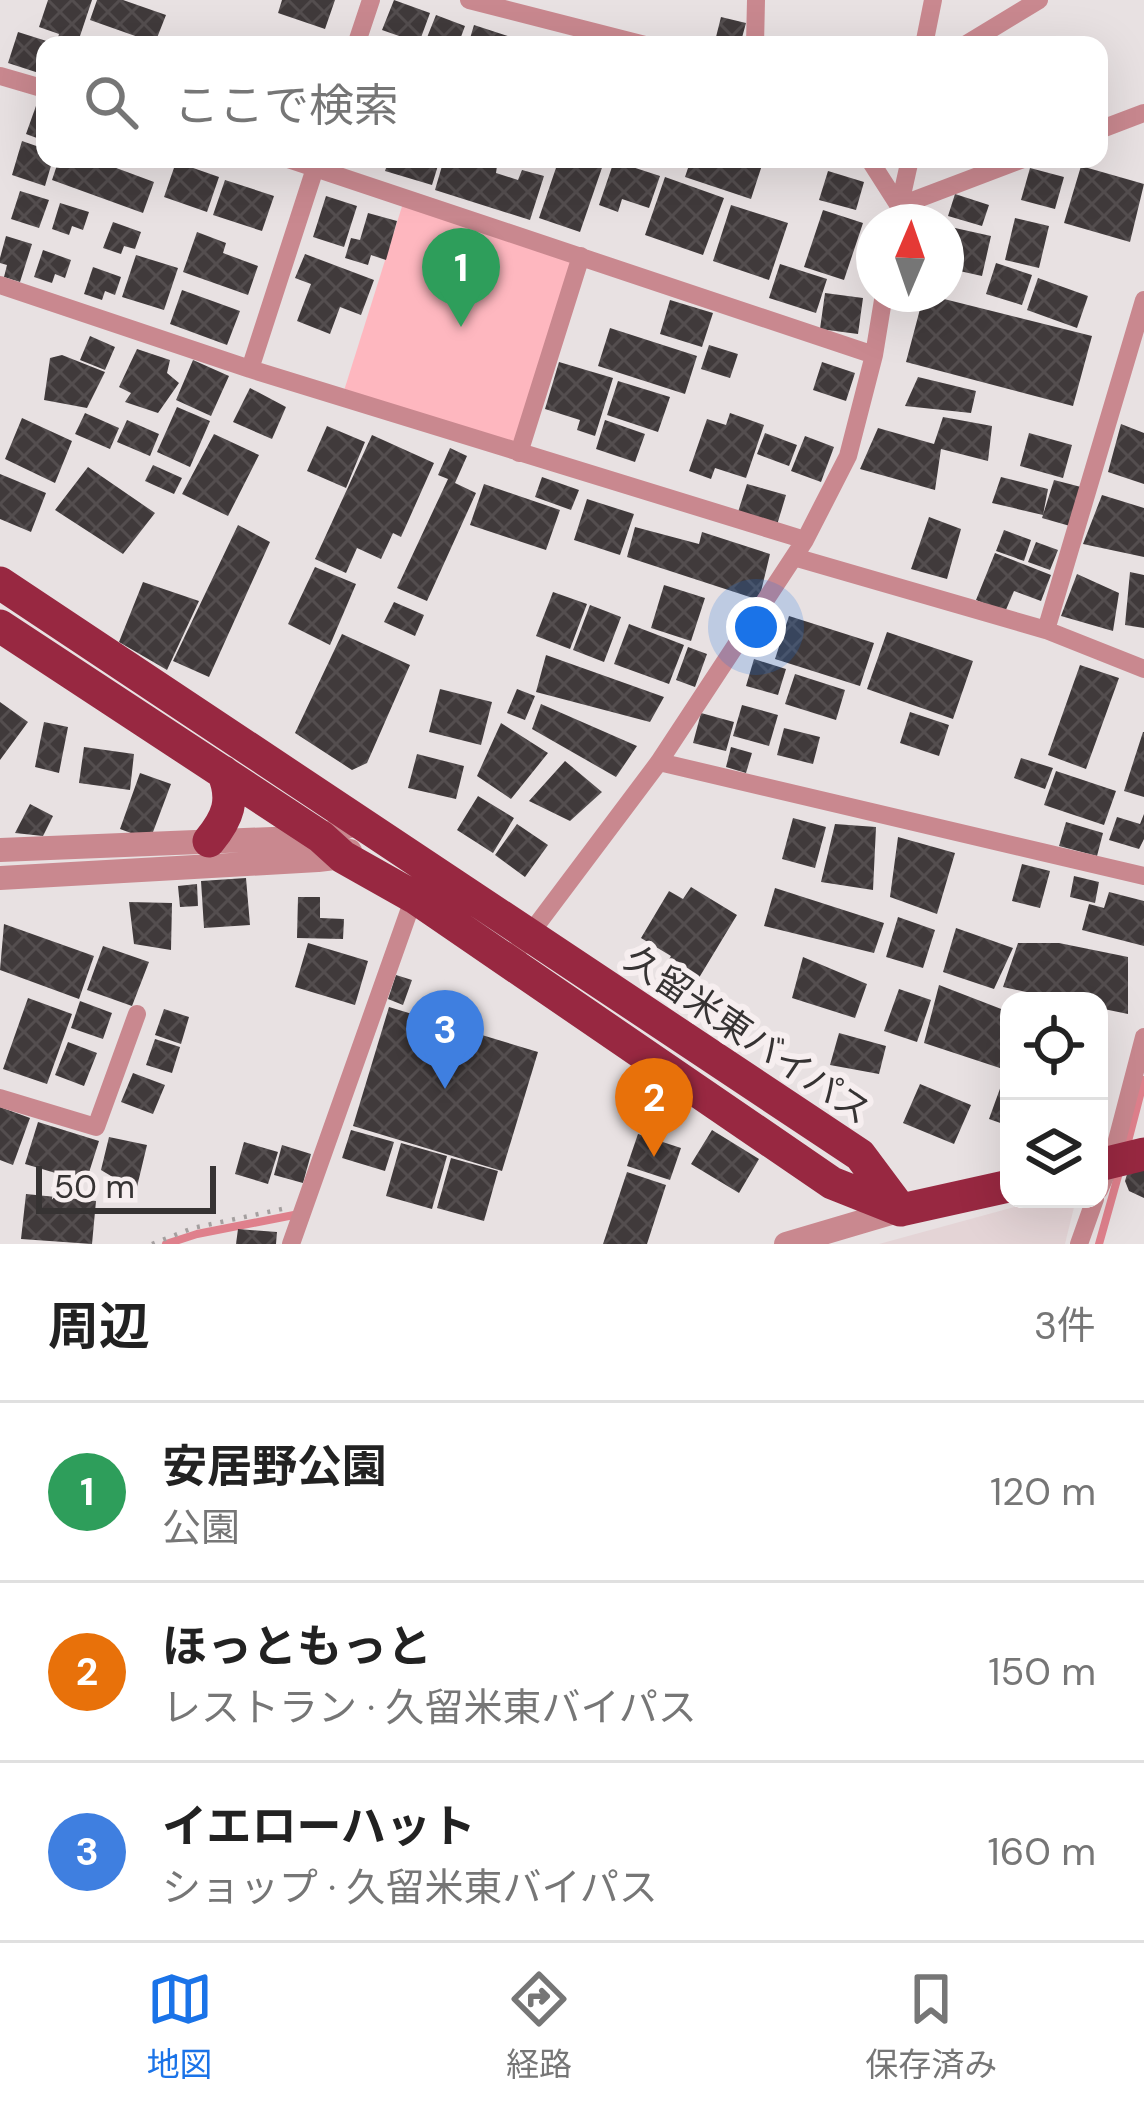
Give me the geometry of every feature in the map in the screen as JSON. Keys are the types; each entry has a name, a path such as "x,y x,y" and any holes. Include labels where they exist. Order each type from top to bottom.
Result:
{"highway":[{"name":"久留米東バイパス","path":"0,583 367,826 517,949 832,1183 901,1210"},
{"name":"久留米東バイパス","path":"0,626 332,847 414,897 517,949"},
{"path":"209,841 230,808 231,790 224,772"},
{"path":"1108,1171 1144,1154"},
{"path":"901,1210 1000,1188"}],"street":[{"path":"359,36 371,0"},
{"path":"469,0 610,36"},
{"path":"755,36 756,0"},
{"path":"926,36 932,0"},
{"path":"980,36 1039,0"},
{"path":"0,76 36,86"},
{"path":"1108,127 1144,113"},
{"path":"250,369 314,168"},
{"path":"330,168 874,355"},
{"path":"874,168 893,204"},
{"path":"900,204 908,168"},
{"path":"921,204 1003,168"},
{"path":"519,453 581,256"},
{"path":"0,285 519,453 1046,630 1144,669"},
{"path":"1046,630 1144,300"},
{"path":"517,949 658,762 799,548 848,456 881,312"},
{"path":"658,762 1144,876"},
{"path":"332,847 209,841 5,850 0,878 332,847 367,826"},
{"path":"291,1244 414,897"},
{"path":"0,1098 96,1127 137,1014"},
{"path":"1108,1156 1144,1037"},
{"path":"1079,1244 1092,1208"},
{"path":"786,1244 901,1210"}],"path":[{"path":"152,1244 193,1228 305,1204"}],"shaded area":[{"path":"405,197 581,256 519,453 342,397"},
{"path":"1011,1208 1074,1208 1065,1244 879,1244"}],"building":[{"path":"48,0 92,0 80,36 58,36 39,27"},
{"path":"97,0 123,0 166,15 158,36 135,36 90,20"},
{"path":"282,0 335,0 325,29 278,13"},
{"path":"394,0 430,13 422,36 382,30"},
{"path":"436,15 465,26 461,36 428,36"},
{"path":"721,17 746,23 742,36 716,36"},
{"path":"474,25 508,36 471,36"},
{"path":"18,32 36,38 36,72 8,63"},
{"path":"36,106 36,138 26,134"},
{"path":"22,141 36,146 36,168 50,168 45,186 12,175"},
{"path":"56,168 116,168 154,182 143,213 52,180"},
{"path":"174,168 193,168 219,177 207,212 164,197"},
{"path":"386,168 437,168 432,185"},
{"path":"441,168 497,168 496,173 518,180 522,170 544,176 530,220 435,190"},
{"path":"556,168 602,168 580,232 539,218"},
{"path":"612,168 635,168 660,176 649,208 622,199 618,212 599,205"},
{"path":"688,168 761,168 751,199 685,177"},
{"path":"1030,168 1064,177 1055,209 1021,200"},
{"path":"1080,168 1144,184 1130,242 1064,223"},
{"path":"828,171 864,182 856,210 819,200"},
{"path":"665,177 724,198 703,255 645,235"},
{"path":"225,180 274,196 262,231 213,215"},
{"path":"20,191 49,200 39,228 11,219"},
{"path":"955,194 989,205 982,226 964,221 964,204 952,204"},
{"path":"326,196 357,206 344,247 313,237"},
{"path":"60,203 89,212 83,230 72,226 69,235 52,229"},
{"path":"731,205 788,223 769,280 713,261"},
{"path":"823,210 856,221 856,244 844,280 804,267"},
{"path":"368,213 397,221 386,260 371,255 368,265 345,258 351,238 360,240"},
{"path":"1015,218 1049,226 1039,268 1005,260"},
{"path":"113,222 141,232 135,249 124,246 121,254 103,248"},
{"path":"964,230 991,236 982,276 964,272"},
{"path":"197,232 226,243 223,253 258,266 248,295 183,272"},
{"path":"6,236 32,244 20,282 4,277 7,265 0,258"},
{"path":"43,250 71,260 65,278 55,274 52,283 34,277"},
{"path":"305,254 374,280 361,315 340,307 330,334 297,321 311,284 295,278"},
{"path":"136,255 178,268 164,310 122,297"},
{"path":"996,263 1032,275 1022,305 986,294"},
{"path":"780,264 827,279 816,313 769,298"},
{"path":"93,267 121,277 115,295 105,291 102,300 84,294"},
{"path":"1038,278 1088,296 1077,328 1027,310"},
{"path":"182,290 240,311 227,345 170,324"},
{"path":"825,293 856,297 856,312 861,312 858,334 820,329"},
{"path":"670,300 713,313 702,347 660,334"},
{"path":"964,304 1092,336 1073,406 906,362 919,312 964,312"},
{"path":"610,328 697,356 685,394 598,366"},
{"path":"90,336 115,347 105,370 80,360"},
{"path":"709,345 738,354 730,378 701,369"},
{"path":"137,349 170,360 167,373 179,383 158,413 125,402 131,393 119,387"},
{"path":"62,355 105,372 87,408 44,400 50,358"},
{"path":"193,360 229,376 211,416 176,400"},
{"path":"559,362 613,378 595,436 577,430 580,420 545,409"},
{"path":"822,362 855,373 846,401 813,390"},
{"path":"918,377 976,391 971,413 905,406"},
{"path":"618,381 670,397 658,432 607,415"},
{"path":"250,388 286,407 272,439 233,422"},
{"path":"177,407 210,421 190,467 157,452"},
{"path":"85,413 119,428 110,449 75,434"},
{"path":"730,413 764,425 746,478 715,468 711,479 689,471 707,419 726,425"},
{"path":"943,417 992,426 988,461 941,449 935,490 860,469 878,428 934,444"},
{"path":"22,418 72,441 55,483 5,459"},
{"path":"127,420 159,434 150,456 117,442"},
{"path":"605,420 645,434 635,462 596,449"},
{"path":"1121,424 1144,433 1144,484 1108,472"},
{"path":"327,426 365,442 346,488 307,471"},
{"path":"765,433 797,445 789,466 757,454"},
{"path":"1029,433 1072,445 1063,478 1020,466"},
{"path":"214,434 259,455 228,516 182,494"},
{"path":"372,435 434,463 401,537 393,533 381,559 357,548 346,573 315,559"},
{"path":"805,436 834,447 821,482 791,471"},
{"path":"450,448 467,456 455,483 476,493 427,601 397,588 448,479 438,475"},
{"path":"153,465 182,478 174,494 145,481"},
{"path":"88,467 155,513 123,554 55,510"},
{"path":"0,474 46,493 31,532 0,519"},
{"path":"542,477 579,490 571,510 535,497"},
{"path":"1001,477 1048,489 1043,515 992,503"},
{"path":"1054,480 1081,487 1070,526 1042,518"},
{"path":"484,484 560,510 546,550 470,525"},
{"path":"747,484 786,495 777,525 738,512"},
{"path":"1102,495 1144,508 1144,557 1083,544"},
{"path":"587,499 634,514 620,555 574,540"},
{"path":"929,517 961,529 947,579 911,569"},
{"path":"238,525 270,542 209,677 173,661"},
{"path":"635,527 699,544 702,532 770,554 759,600 627,557"},
{"path":"1004,530 1031,540 1024,561 996,551"},
{"path":"1036,542 1058,550 1050,570 1028,562"},
{"path":"995,553 1051,575 1041,601 1014,591 1005,612 976,600"},
{"path":"315,567 356,584 330,645 288,624"},
{"path":"1130,572 1144,575 1144,628 1125,625"},
{"path":"1077,574 1119,593 1113,631 1061,616"},
{"path":"143,582 199,601 167,670 119,642"},
{"path":"664,585 705,598 691,641 651,628"},
{"path":"553,592 587,604 570,649 536,636"},
{"path":"394,602 424,615 415,636 384,622"},
{"path":"590,605 621,617 604,662 573,650"},
{"path":"789,616 874,643 860,686 775,659"},
{"path":"629,624 684,645 669,684 614,664"},
{"path":"887,632 973,661 953,719 867,689"},
{"path":"342,634 410,665 367,763 352,770 295,733"},
{"path":"688,647 707,654 695,687 676,680"},
{"path":"546,655 664,697 650,722 536,692"},
{"path":"754,659 786,669 778,695 746,686"},
{"path":"1080,665 1119,678 1086,769 1048,755"},
{"path":"795,674 845,690 836,720 785,704"},
{"path":"440,689 492,702 481,745 429,732"},
{"path":"517,689 535,696 525,720 507,713"},
{"path":"0,702 28,722 0,760"},
{"path":"541,704 637,746 616,777 532,729"},
{"path":"742,705 778,715 769,746 733,736"},
{"path":"910,712 949,725 939,756 900,743"},
{"path":"701,713 734,722 726,751 693,743"},
{"path":"44,722 68,727 59,773 35,767"},
{"path":"501,723 548,753 511,799 477,776"},
{"path":"784,728 820,737 813,764 777,755"},
{"path":"1144,732 1144,797 1124,791"},
{"path":"84,747 134,754 130,790 79,783"},
{"path":"731,747 752,753 746,773 726,767"},
{"path":"417,754 464,766 456,799 408,788"},
{"path":"1021,758 1053,768 1045,789 1014,778"},
{"path":"565,761 602,792 570,821 529,801"},
{"path":"1056,771 1116,791 1104,825 1044,805"},
{"path":"140,773 171,784 150,840 120,829"},
{"path":"478,796 514,818 493,853 457,830"},
{"path":"30,804 53,816 43,836 15,833"},
{"path":"1144,814 1139,849 1109,840 1117,817 1140,824"},
{"path":"793,818 826,827 815,868 782,859"},
{"path":"1066,822 1103,833 1097,856 1059,846"},
{"path":"517,824 548,845 525,877 495,855"},
{"path":"835,824 876,827 873,890 821,882"},
{"path":"898,837 955,853 937,914 890,897"},
{"path":"1022,864 1050,871 1040,908 1012,901"},
{"path":"1074,876 1099,882 1095,903 1070,897"},
{"path":"246,878 250,925 204,928 201,881"},
{"path":"197,884 198,906 180,907 178,886"},
{"path":"691,887 737,915 694,986 664,968 671,956 641,938 669,891 683,899"},
{"path":"775,888 884,923 874,953 764,926"},
{"path":"1109,892 1144,901 1144,946 1082,930 1089,904 1104,908"},
{"path":"298,897 320,897 320,918 344,919 343,939 297,938"},
{"path":"129,902 172,903 171,950 134,944"},
{"path":"898,917 935,930 923,968 886,957"},
{"path":"4,924 94,956 79,999 0,970"},
{"path":"956,928 1013,948 994,989 943,972"},
{"path":"308,943 368,961 355,1005 295,987"},
{"path":"1018,943 1059,943 1128,957 1128,1014 1108,1010 1108,992 1026,992 1003,987"},
{"path":"103,946 149,962 132,1006 87,990"},
{"path":"803,957 867,984 855,1018 792,998"},
{"path":"396,975 412,980 403,1005 388,999"},
{"path":"939,985 1000,1009 1000,1068 924,1043"},
{"path":"899,989 931,1000 917,1042 884,1031"},
{"path":"28,998 72,1014 47,1084 3,1069"},
{"path":"80,1001 112,1013 103,1039 71,1028"},
{"path":"389,1007 538,1052 502,1171 353,1126"},
{"path":"164,1009 189,1017 181,1044 155,1035"},
{"path":"839,1033 886,1046 879,1074 830,1065"},
{"path":"155,1039 180,1047 172,1073 146,1065"},
{"path":"68,1042 97,1053 84,1086 55,1075"},
{"path":"133,1073 165,1085 153,1114 121,1102"},
{"path":"920,1084 971,1105 954,1144 903,1123"},
{"path":"1000,1089 1000,1123 989,1119"},
{"path":"0,1107 30,1118 13,1165 0,1160"},
{"path":"38,1122 99,1141 86,1182 25,1164"},
{"path":"351,1130 394,1142 385,1171 342,1158"},
{"path":"712,1130 759,1159 739,1193 691,1164"},
{"path":"638,1134 681,1148 670,1180 627,1166"},
{"path":"109,1137 147,1145 136,1191 101,1170"},
{"path":"244,1142 278,1152 268,1184 235,1174"},
{"path":"401,1143 447,1156 432,1209 386,1196"},
{"path":"282,1145 311,1154 303,1183 274,1175"},
{"path":"451,1158 498,1171 484,1221 437,1208"},
{"path":"1144,1164 1144,1198 1129,1191 1125,1181 1128,1171"},
{"path":"627,1172 666,1185 647,1244 603,1244"},
{"path":"26,1194 96,1201 92,1244 21,1239"},
{"path":"238,1229 277,1232 276,1244 236,1244"}],"waterway":[{"path":"1126,1149 1144,1080"},
{"path":"1099,1244 1120,1169"},
{"path":"166,1244 299,1214"}],"place":[{"name":"安居野公園","path":"461,327"},
{"name":"イエローハット","path":"445,1089"},
{"name":"ほっともっと","path":"654,1157"}]}
